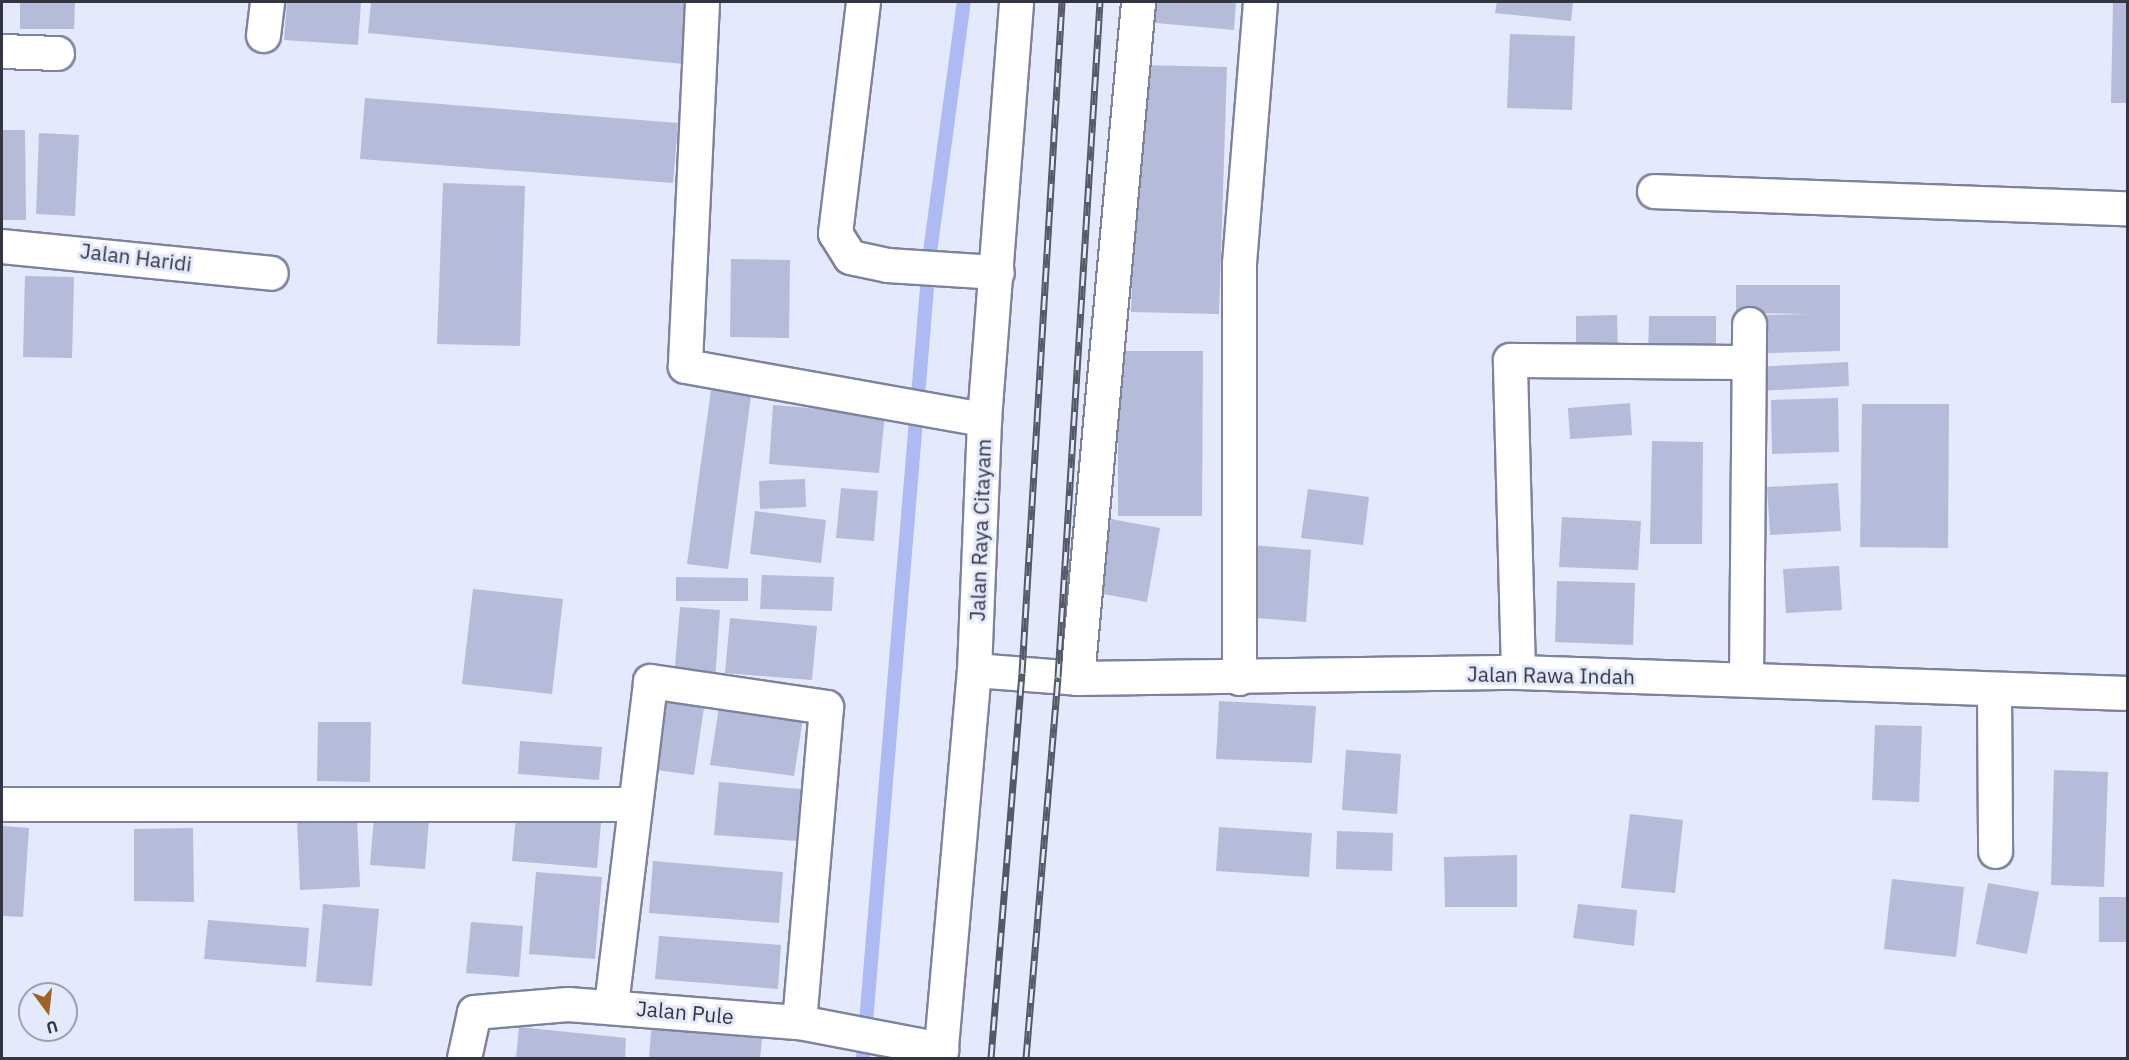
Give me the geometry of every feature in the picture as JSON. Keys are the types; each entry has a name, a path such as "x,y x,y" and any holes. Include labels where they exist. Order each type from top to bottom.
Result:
{"street":[{"path":"262,35 267,2"},
{"path":"702,2 685,366 896,400 984,419"},
{"path":"863,2 835,232 850,257 888,265 997,272"},
{"name":"Jalan Raya Citayam","path":"941,1054 974,670 984,419 1016,2"},
{"path":"1077,678 1138,2"},
{"path":"1239,678 1239,263 1260,2"},
{"path":"2,51 57,53"},
{"path":"1654,191 2127,208"},
{"name":"Jalan Haridi","path":"2,246 271,273"},
{"path":"1746,679 1749,324"},
{"path":"1518,672 1510,360 1748,362"},
{"name":"Jalan Rawa Indah","path":"974,670 1077,678 1239,678 1518,672 1746,679 1994,692 2127,693"},
{"path":"611,1005 633,804 650,681 826,707 799,1022"},
{"path":"1994,692 1995,851"},
{"path":"2,804 633,804"},
{"name":"Jalan Pule","path":"464,1059 468,1023 486,1007 611,1005 799,1022 833,1032 884,1039 941,1054"}],"building":[{"path":"20,2 75,2 74,29 20,29"},
{"path":"287,2 361,2 358,45 284,40"},
{"path":"371,2 699,2 693,65 368,33"},
{"path":"1147,2 1236,2 1234,30 1145,22"},
{"path":"1497,2 1573,2 1571,21 1495,13"},
{"path":"2113,2 2128,2 2128,103 2111,103"},
{"path":"1510,34 1575,36 1572,110 1507,108"},
{"path":"1139,65 1227,67 1219,314 1131,312"},
{"path":"365,98 678,123 673,183 360,159"},
{"path":"2,130 25,130 26,220 2,220"},
{"path":"39,133 79,135 75,216 36,214"},
{"path":"443,183 525,186 520,346 437,344"},
{"path":"731,259 790,260 789,338 730,337"},
{"path":"25,276 74,277 72,358 23,357"},
{"path":"1736,285 1840,285 1840,351 1767,353 1767,315 1809,314 1736,313"},
{"path":"1617,315 1618,356 1576,356 1576,316"},
{"path":"1649,316 1716,316 1716,358 1648,357"},
{"path":"1118,351 1203,351 1202,516 1118,516"},
{"path":"1848,362 1849,386 1759,391 1757,367"},
{"path":"711,390 751,396 728,569 687,564"},
{"path":"1838,398 1839,452 1772,454 1771,400"},
{"path":"1630,403 1632,435 1570,439 1568,408"},
{"path":"1862,404 1949,404 1948,548 1860,547"},
{"path":"773,405 885,414 879,473 769,464"},
{"path":"1652,441 1703,442 1702,544 1650,544"},
{"path":"805,479 806,507 760,509 759,481"},
{"path":"1838,483 1841,531 1770,535 1767,487"},
{"path":"841,488 878,491 874,541 836,538"},
{"path":"1308,489 1369,497 1363,545 1301,538"},
{"path":"755,511 826,520 821,563 750,554"},
{"path":"1562,517 1641,521 1638,570 1559,567"},
{"path":"1111,519 1160,528 1147,602 1098,593"},
{"path":"1251,545 1311,550 1306,622 1245,617"},
{"path":"1839,566 1842,610 1786,613 1783,569"},
{"path":"762,575 834,577 832,611 760,609"},
{"path":"676,577 748,578 748,601 676,601"},
{"path":"1557,581 1635,583 1633,645 1555,642"},
{"path":"473,589 563,599 552,694 462,684"},
{"path":"680,607 720,610 715,681 674,678"},
{"path":"730,618 817,626 812,680 725,673"},
{"path":"660,695 705,701 694,775 649,769"},
{"path":"720,701 804,712 794,776 710,765"},
{"path":"1219,701 1316,706 1312,763 1216,759"},
{"path":"318,722 371,722 370,782 317,781"},
{"path":"1875,725 1922,726 1919,802 1872,800"},
{"path":"520,741 602,747 599,780 518,774"},
{"path":"1346,750 1401,754 1397,814 1342,810"},
{"path":"2054,770 2108,772 2104,887 2051,885"},
{"path":"719,782 801,789 797,841 714,835"},
{"path":"1630,814 1683,820 1675,893 1621,888"},
{"path":"374,816 429,820 425,869 370,865"},
{"path":"516,816 601,823 597,868 512,861"},
{"path":"357,818 360,887 300,890 297,820"},
{"path":"2,826 29,828 23,917 2,916"},
{"path":"1219,827 1312,833 1309,877 1216,871"},
{"path":"193,828 194,902 134,901 134,829"},
{"path":"1337,831 1393,833 1392,871 1336,869"},
{"path":"1517,855 1517,907 1445,907 1444,857"},
{"path":"653,861 783,872 779,923 649,913"},
{"path":"536,872 602,877 595,959 529,954"},
{"path":"1892,879 1964,887 1956,957 1884,949"},
{"path":"1988,883 2039,892 2027,954 1976,944"},
{"path":"2099,897 2126,897 2126,942 2099,942"},
{"path":"323,904 379,909 372,986 316,982"},
{"path":"1578,904 1637,910 1634,946 1573,938"},
{"path":"208,920 309,928 306,967 204,959"},
{"path":"471,922 523,926 519,977 466,973"},
{"path":"659,936 781,945 778,989 655,979"},
{"path":"652,1021 763,1030 760,1058 649,1058"},
{"path":"519,1027 626,1038 625,1058 516,1058"}],"waterway":[{"path":"863,1058 930,252 964,2"}],"railway":[{"path":"991,1058 1022,673 1062,2"},
{"path":"1026,1058 1058,677 1100,2"}]}
